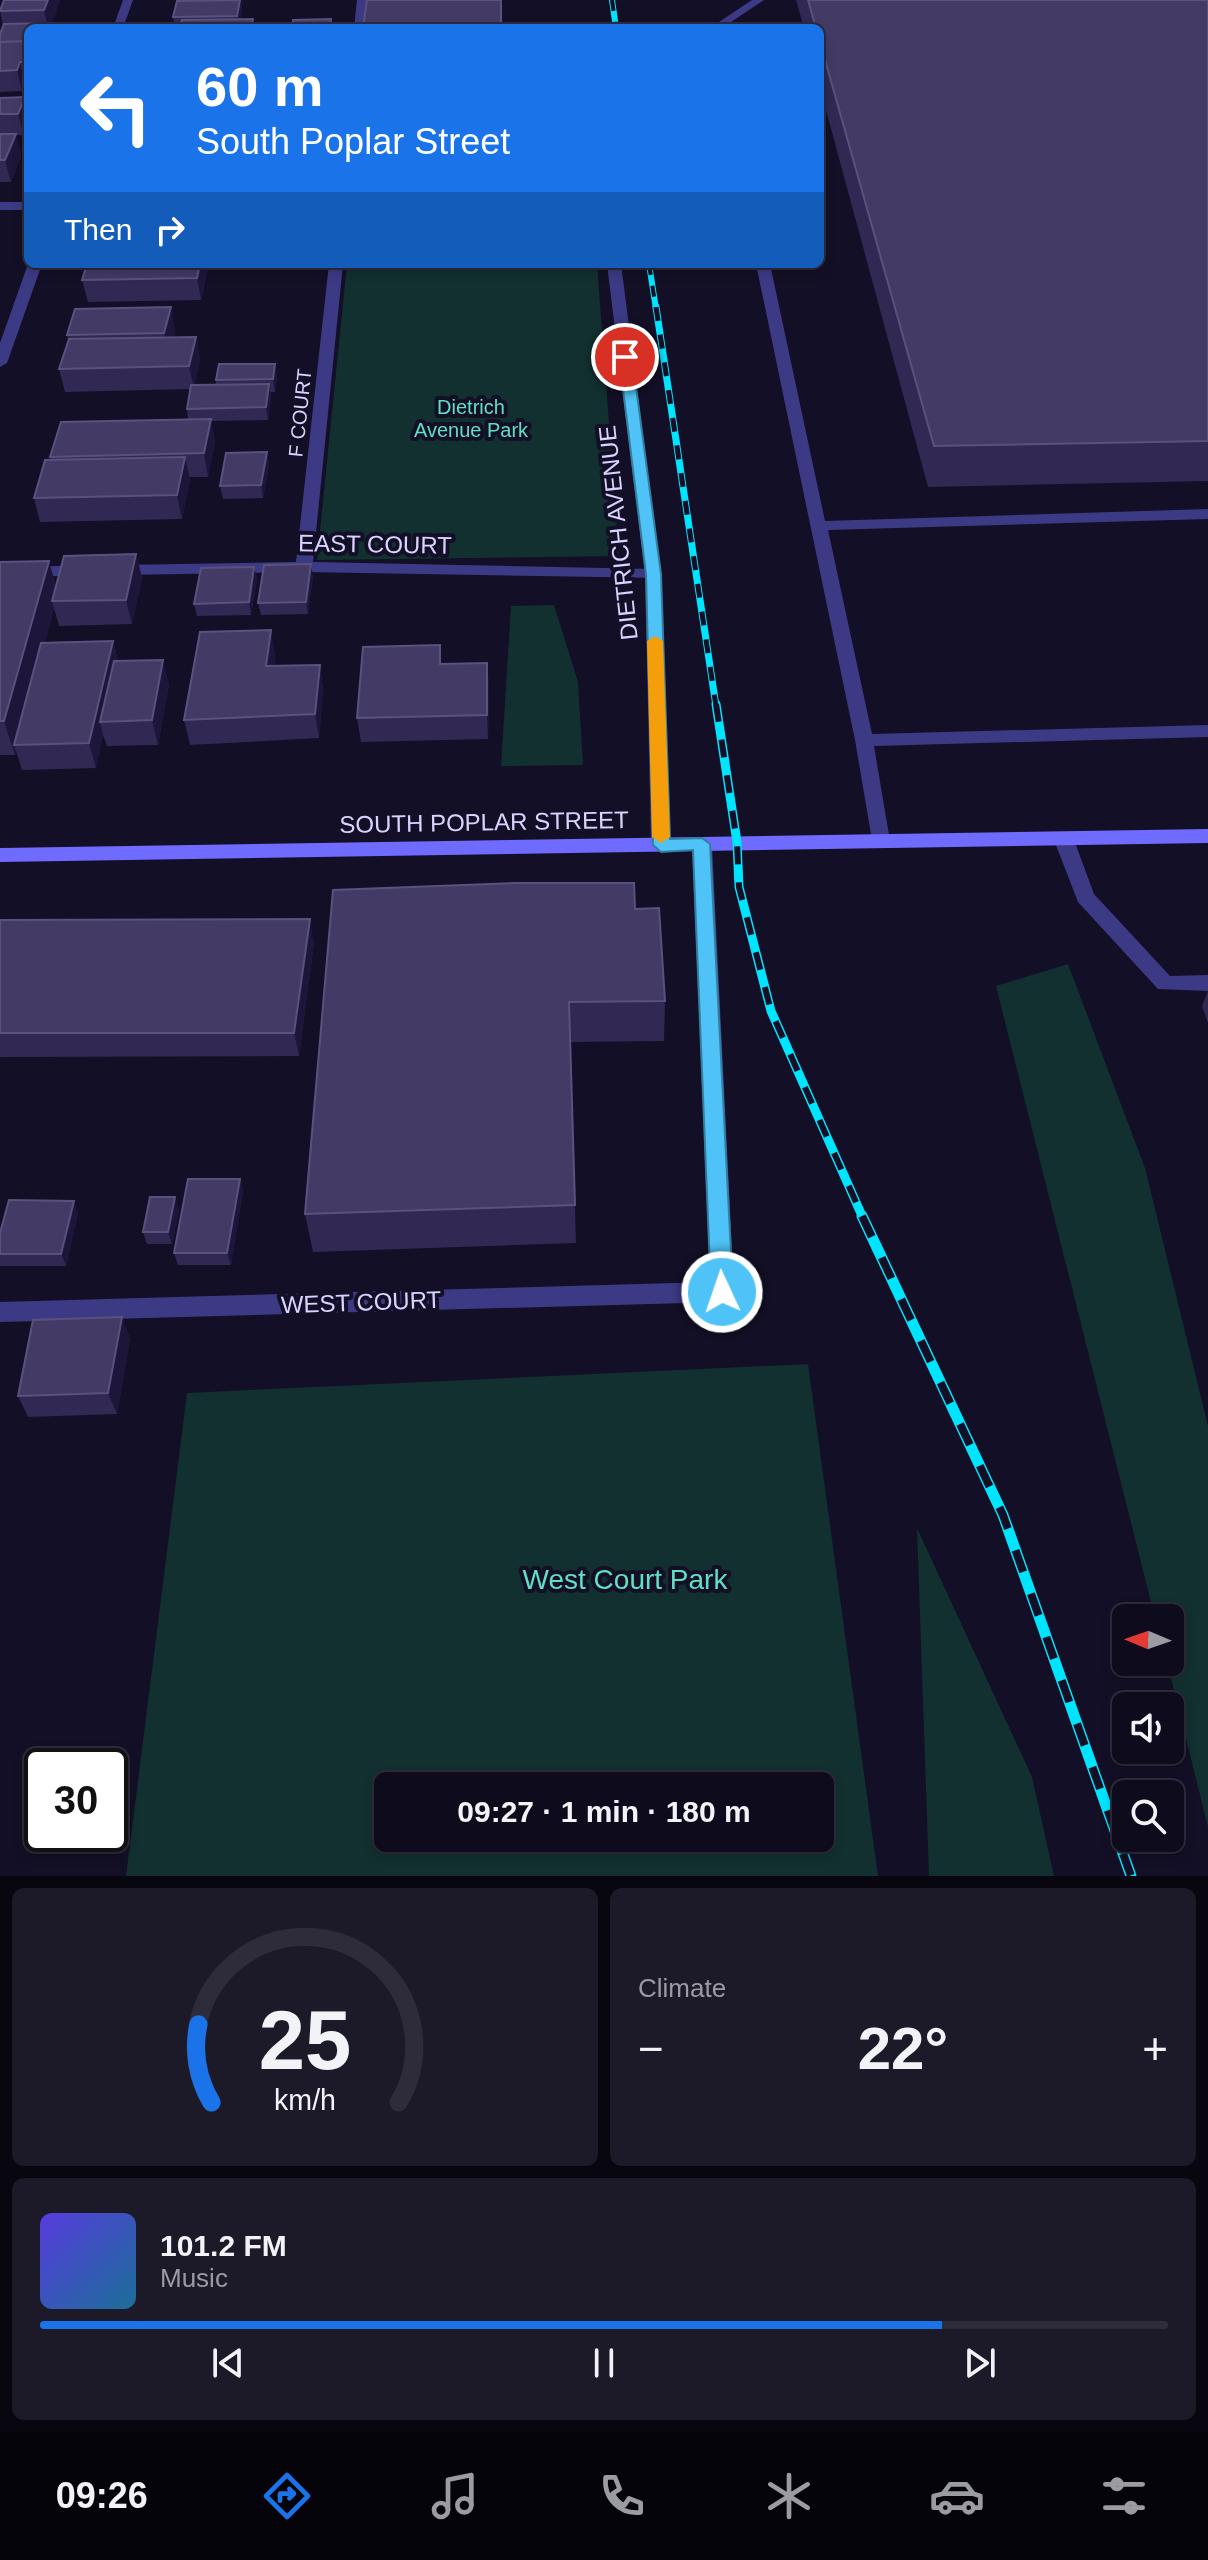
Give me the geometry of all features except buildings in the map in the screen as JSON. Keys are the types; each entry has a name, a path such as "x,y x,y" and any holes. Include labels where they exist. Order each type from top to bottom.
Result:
{"main road":[{"name":"SOUTH POPLAR STREET","path":"0,855 1208,836"}],"street":[{"path":"119,24 128,0"},
{"path":"359,24 362,0"},
{"path":"721,24 759,0"},
{"path":"0,206 24,206"},
{"path":"0,363 34,268"},
{"name":"F COURT","path":"304,567 336,268"},
{"name":"DIETRICH AVENUE","path":"615,268 653,574 661,845"},
{"path":"764,268 864,740 880,841"},
{"path":"817,526 1208,514"},
{"name":"EAST COURT","path":"0,572 304,567 653,574"},
{"path":"864,740 1208,731"},
{"path":"1064,840 1085,897 1165,984 1208,983"},
{"name":"WEST COURT","path":"0,1312 722,1292 702,844"}],"green space":[{"name":"Dietrich Avenue Park","path":"347,268 597,268 619,556 317,560"},
{"path":"554,605 578,682 583,765 501,766 511,606"},
{"path":"1068,964 1145,1168 1208,1426 1208,1827 1184,1730 1184,1692 1174,1692 1170,1676 1184,1676 1184,1604 1151,1604 996,986"},
{"name":"West Court Park","path":"808,1364 878,1876 126,1876 187,1393"},
{"path":"917,1528 1032,1777 1054,1876 929,1876"}],"railway":[{"path":"612,0 615,24"},
{"path":"650,268 656,309"},
{"path":"656,307 716,706"},
{"path":"716,704 737,842 739,887 771,1011 863,1218"},
{"path":"862,1216 1003,1515 1131,1876"}],"slow traffic":[{"path":"655,641 661,837"}],"route":[{"path":"625,357 653,574 661,845 702,844 722,1292"}]}
